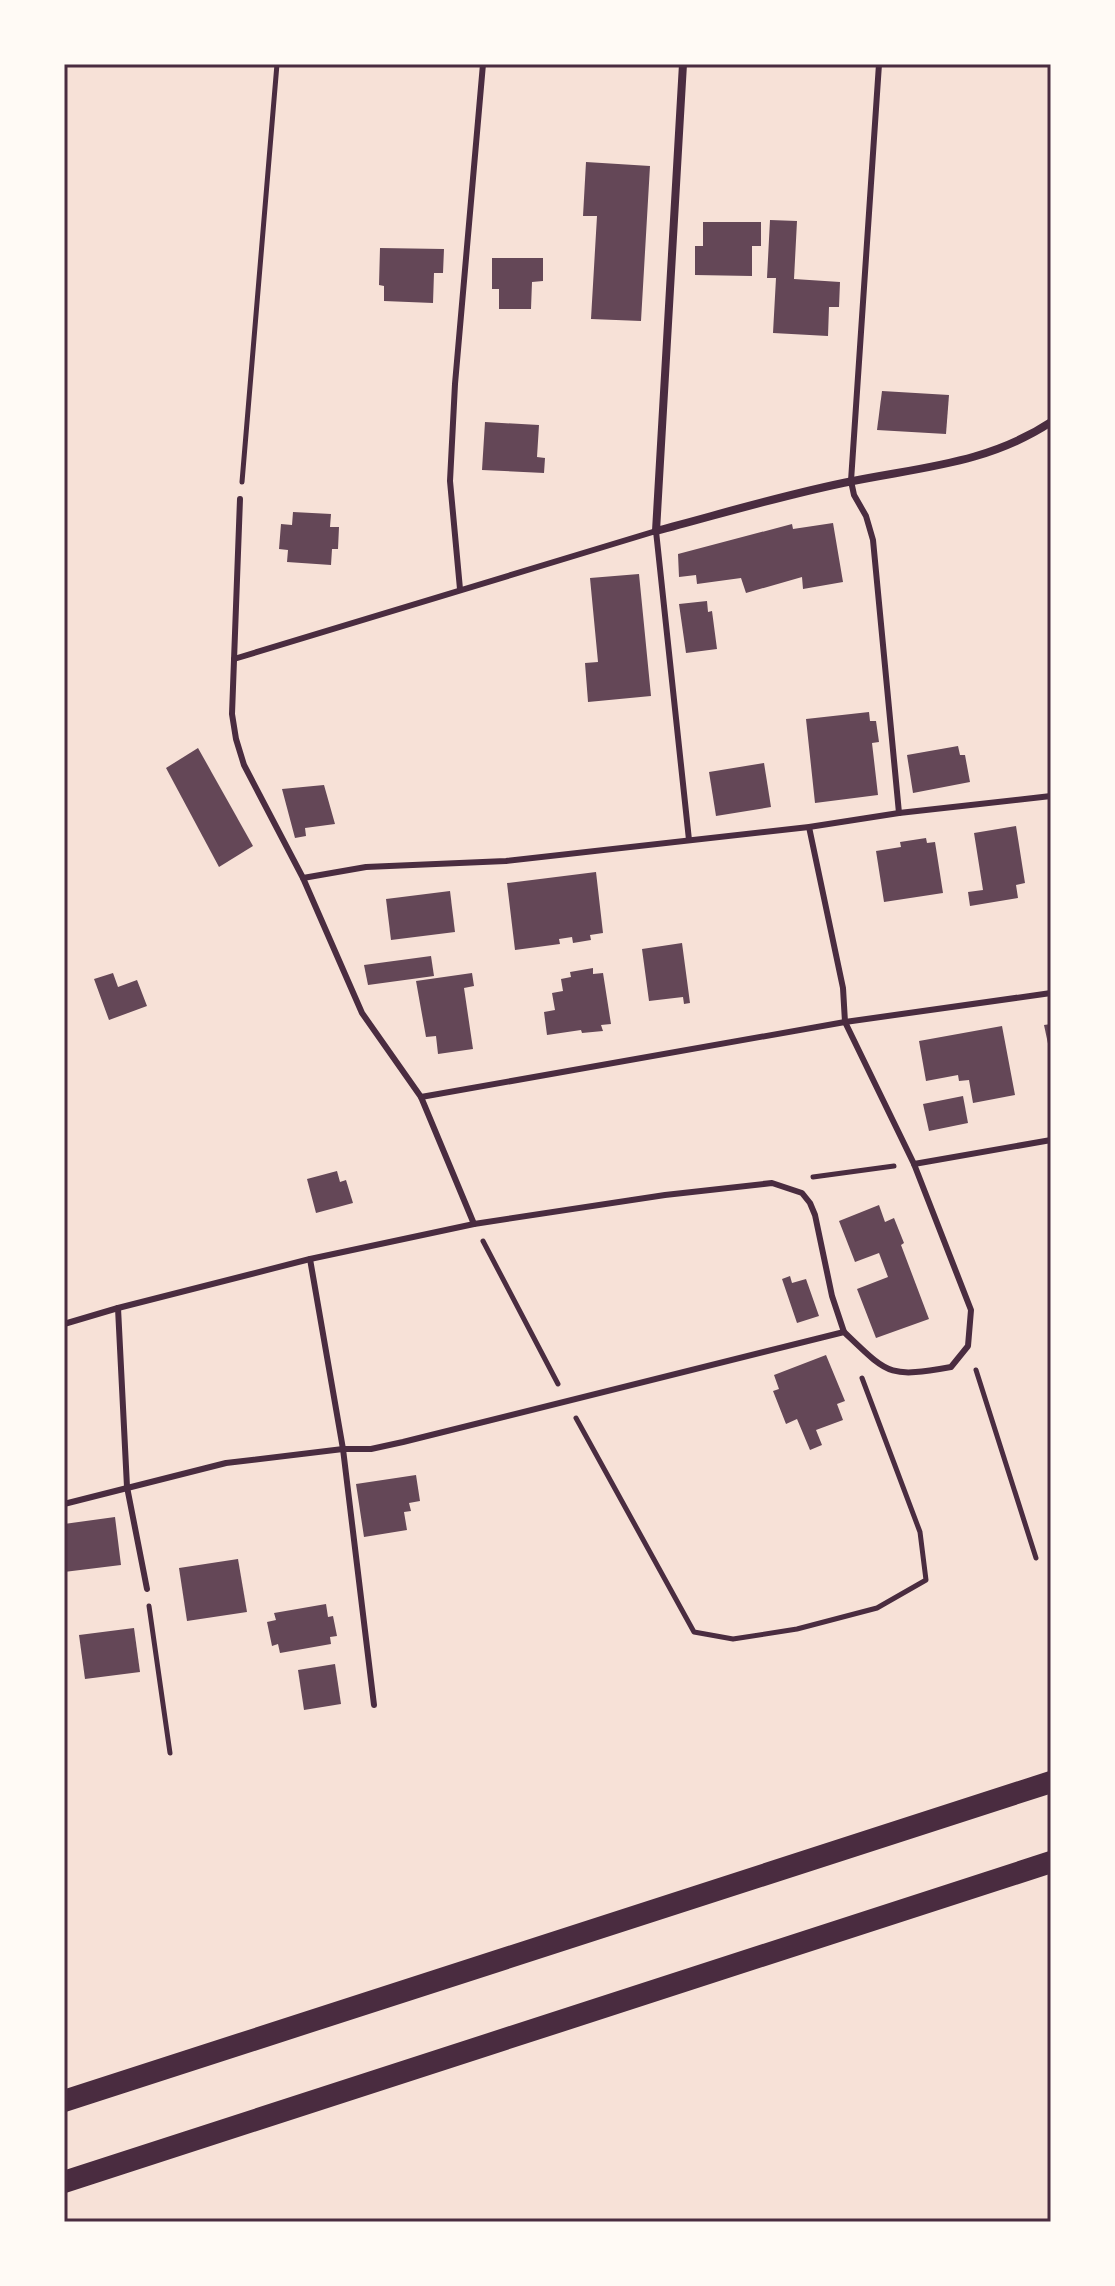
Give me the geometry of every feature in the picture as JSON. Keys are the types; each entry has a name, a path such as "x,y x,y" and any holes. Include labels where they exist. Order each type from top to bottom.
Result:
{"highway":[{"path":"64,2101 1051,1782"},
{"path":"64,2182 1051,1862"}],"street":[{"path":"683,64 656,531 851,481 925,470 996,450 1051,422"}],"lane":[{"path":"460,589 450,481 455,384 483,64"},
{"path":"879,64 851,481 873,540 899,813"},
{"path":"240,499 232,714 244,765 303,878 362,1013 421,1097 474,1224"},
{"path":"234,659 656,531 689,840"},
{"path":"303,878 366,867 506,861 1051,796"},
{"path":"64,1324 310,1259 474,1224 665,1195 772,1183 802,1193 810,1203 832,1296 844,1332 879,1365 897,1374 951,1367 968,1346 971,1310 914,1164 845,1022 843,988 809,827"},
{"path":"421,1097 845,1022 1051,993"},
{"path":"914,1164 1051,1140"},
{"path":"310,1259 343,1449 374,1705"},
{"path":"118,1308 127,1487 147,1589"},
{"path":"64,1504 226,1463 343,1449 371,1449 568,1403 629,1384 844,1332"}],"path":[{"path":"240,499 277,64"},
{"path":"772,1183 914,1164"},
{"path":"474,1224 694,1632 733,1639 797,1629 877,1608 926,1580 920,1532 844,1332"},
{"path":"968,1346 1036,1558"},
{"path":"147,1589 170,1753"}],"building":[{"path":"586,162 650,166 641,321 591,319 597,216 583,216"},
{"path":"770,220 797,221 794,279 840,282 839,307 829,307 828,336 773,333 776,278 767,278"},
{"path":"703,222 761,222 761,246 752,246 752,276 695,275 695,246 703,246"},
{"path":"380,248 444,249 443,273 434,273 433,303 384,301 384,286 379,285"},
{"path":"492,258 543,258 543,281 532,282 531,309 499,309 499,289 492,289"},
{"path":"882,391 949,395 946,434 877,430"},
{"path":"485,422 539,425 537,457 545,458 544,473 482,470"},
{"path":"293,512 331,514 330,527 339,527 338,549 332,549 331,565 287,562 288,550 279,549 281,524 292,525"},
{"path":"833,523 843,582 803,589 802,577 746,593 741,578 697,584 696,575 679,577 678,554 792,524 793,529"},
{"path":"639,574 651,696 588,702 585,663 598,662 590,578"},
{"path":"707,601 708,612 712,611 717,649 686,653 679,604"},
{"path":"869,712 870,721 876,721 879,742 872,743 878,795 815,803 806,719"},
{"path":"958,746 960,755 965,755 970,782 913,793 907,755"},
{"path":"198,748 253,846 219,867 166,768"},
{"path":"764,763 771,807 716,816 709,772"},
{"path":"324,785 335,824 305,828 306,836 295,838 282,789"},
{"path":"1016,826 1025,883 1016,885 1018,898 970,906 968,892 983,890 974,833"},
{"path":"926,838 927,843 935,842 943,893 884,902 876,851 901,847 900,842"},
{"path":"596,872 603,933 590,935 591,940 573,943 572,937 559,939 560,944 515,950 507,883"},
{"path":"450,891 455,932 391,940 386,899"},
{"path":"682,943 690,1003 684,1004 683,997 649,1001 642,949"},
{"path":"431,956 434,976 368,985 364,965"},
{"path":"593,968 593,974 603,973 611,1024 601,1025 603,1031 582,1033 581,1030 547,1035 544,1012 555,1010 552,993 563,991 561,979 571,977 570,972"},
{"path":"113,973 118,987 137,980 147,1006 109,1020 94,979"},
{"path":"472,973 474,986 464,988 473,1049 438,1054 436,1036 426,1037 416,981"},
{"path":"1051,1024 1051,1053 1050,1053 1044,1025"},
{"path":"1002,1026 1015,1095 973,1103 969,1080 959,1081 958,1075 926,1081 919,1041"},
{"path":"963,1096 968,1123 929,1131 923,1104"},
{"path":"337,1171 340,1182 346,1180 353,1203 316,1213 307,1179"},
{"path":"879,1205 885,1222 894,1218 929,1319 876,1338 857,1289 888,1277 879,1253 855,1262 839,1221"},
{"path":"790,1276 792,1283 806,1279 819,1316 797,1323 782,1279"},
{"path":"826,1355 845,1401 837,1404 843,1420 816,1430 822,1445 810,1450 797,1419 786,1424 773,1391 779,1389 774,1375"},
{"path":"416,1475 420,1501 409,1503 411,1511 404,1512 407,1530 364,1537 356,1484"},
{"path":"115,1517 121,1565 64,1572 64,1524"},
{"path":"238,1559 247,1612 187,1621 179,1568"},
{"path":"326,1604 328,1617 333,1616 337,1636 330,1637 331,1644 280,1653 278,1644 272,1646 267,1622 276,1620 274,1613"},
{"path":"134,1628 140,1672 85,1679 79,1635"},
{"path":"335,1664 341,1704 304,1710 298,1670"}]}
